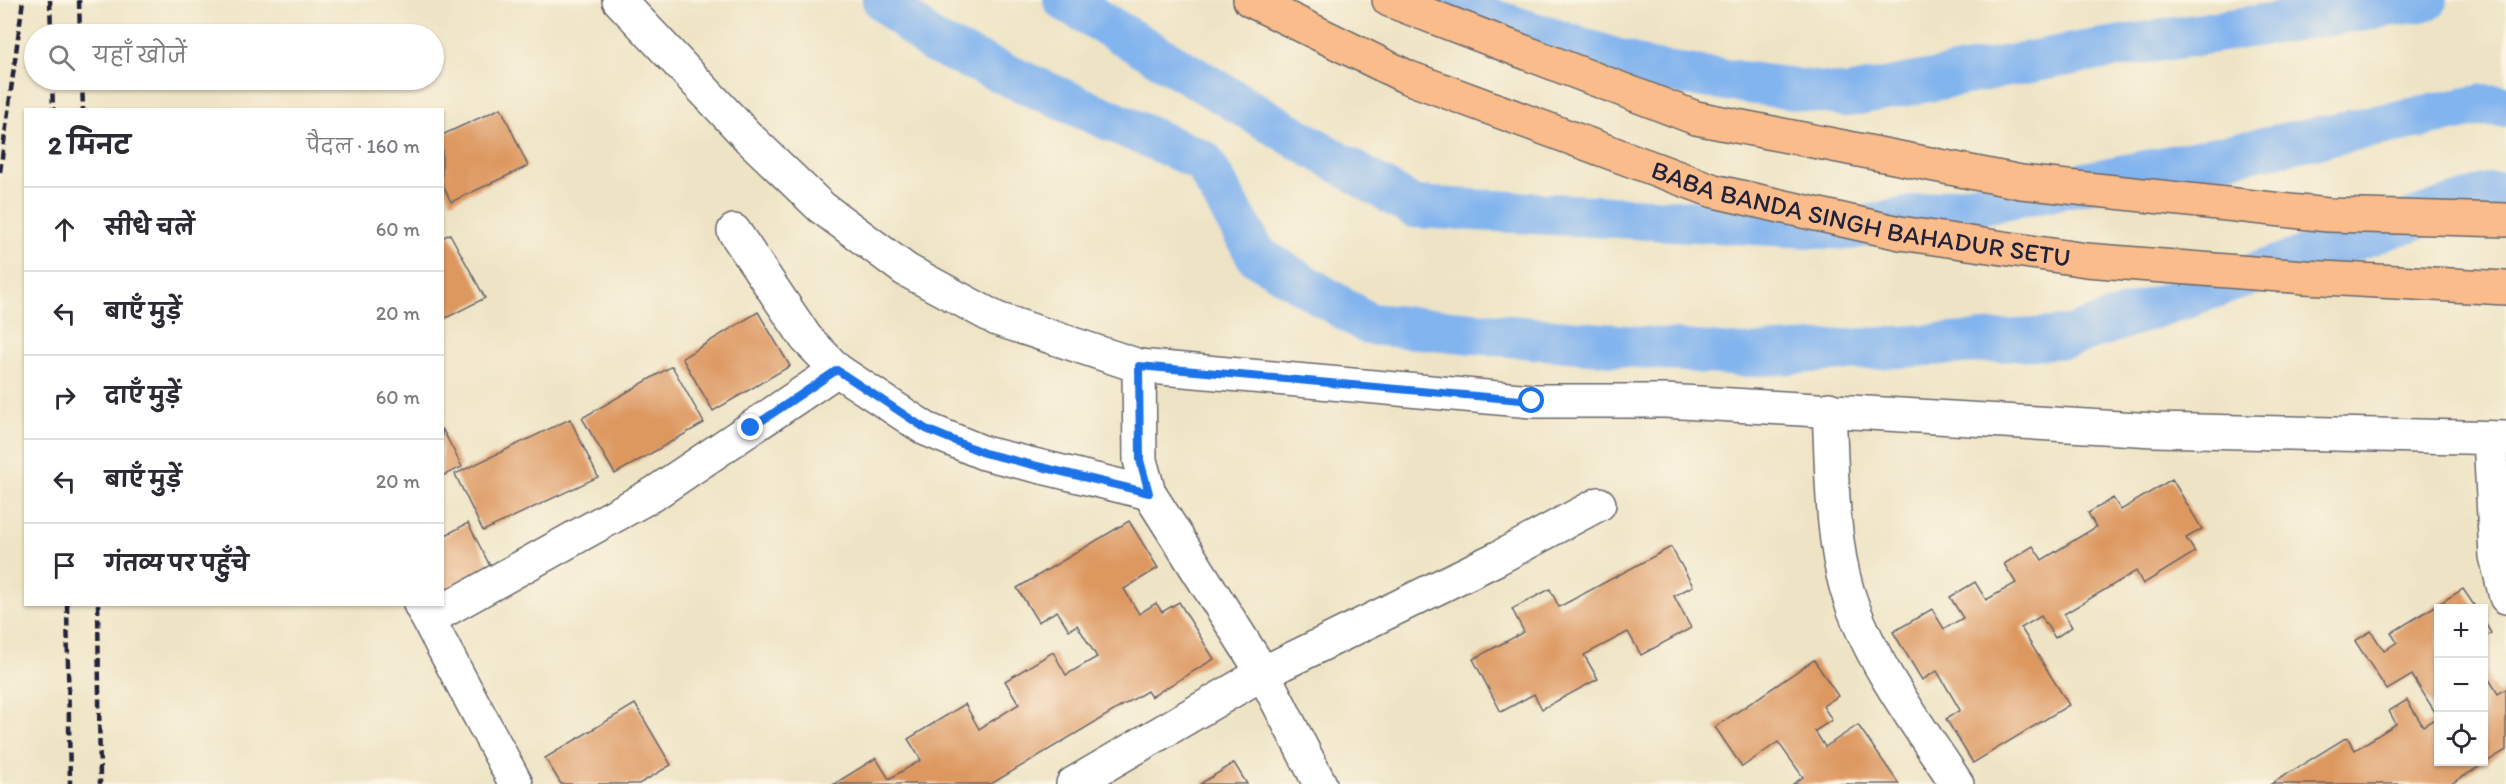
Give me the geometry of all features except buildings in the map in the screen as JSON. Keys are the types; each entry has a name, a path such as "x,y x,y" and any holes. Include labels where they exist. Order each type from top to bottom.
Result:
{"highway":[{"name":"BABA BANDA SINGH BAHADUR SETU","path":"1250,0 1407,77 1714,191 1900,233 2086,260 2305,277 2506,288"},
{"path":"1389,0 1696,118 2021,182 2328,215 2506,220"}],"street":[{"path":"619,0 748,137 821,207 906,270 997,319 1139,366 1532,401 1665,401 2154,430 2498,438 2496,556 2506,597"},
{"path":"734,231 806,338 837,370 926,429 984,453 1149,493"},
{"path":"1139,366 1140,460 1149,493 1263,673 1320,784"},
{"path":"444,602 656,493 837,370"},
{"path":"1829,409 1834,517 1847,589 1864,636 1910,713 1957,784"},
{"path":"1073,784 1263,673 1498,558 1599,504"},
{"path":"425,612 508,779"}],"waterway":[{"path":"883,0 932,42 1203,161 1257,256 1369,324 1743,356 2068,337 2489,194 2506,192"},
{"path":"1064,0 1414,207 1851,229 2482,105 2506,106"},
{"path":"1430,0 1650,70 1847,96 2084,52 2427,0"}],"railway":[{"path":"0,172 23,0"},
{"path":"50,0 51,24"},
{"path":"79,0 80,24"},
{"path":"52,90 53,108"},
{"path":"82,90 83,108"},
{"path":"67,606 70,784"},
{"path":"98,606 100,784"}],"route":[{"path":"751,428 837,370 926,429 984,453 1149,493 1140,460 1139,366 1532,401"}]}
